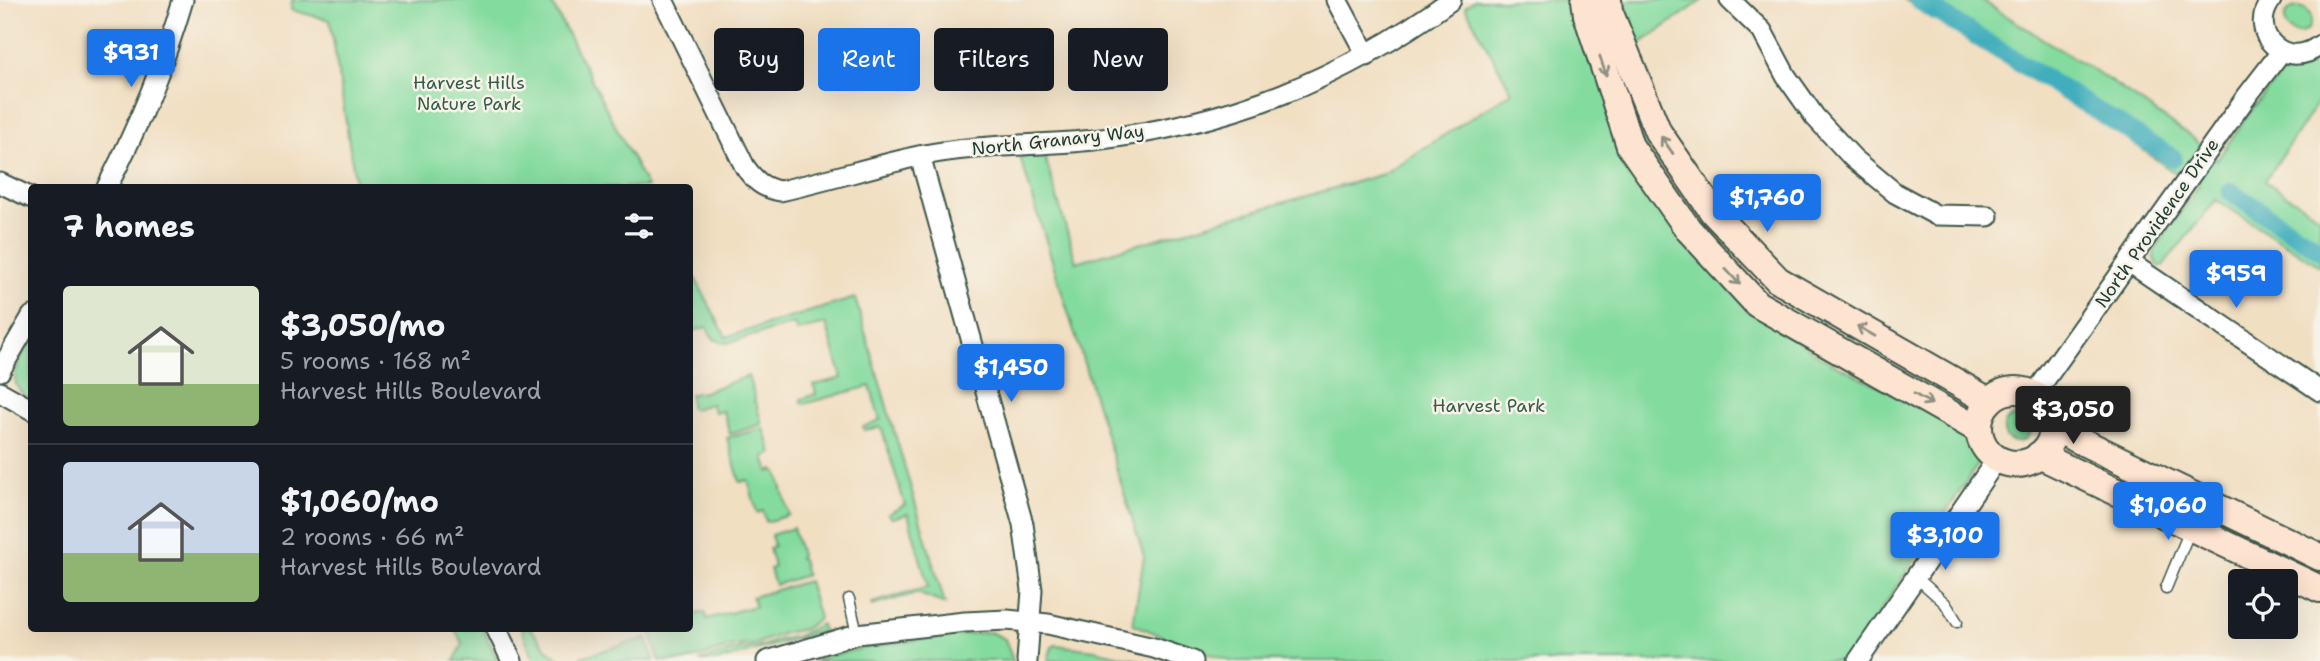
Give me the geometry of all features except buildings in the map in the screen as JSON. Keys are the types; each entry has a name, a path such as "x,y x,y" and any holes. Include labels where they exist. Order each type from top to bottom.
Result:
{"street":[{"path":"109,184 129,145 157,78 181,0"},
{"name":"North Granary Way","path":"663,0 745,167 765,188 780,191 920,156 1096,140 1192,122 1267,102 1367,56 1451,0"},
{"path":"1337,0 1367,56"},
{"path":"1585,0 1587,15 1630,146 1688,229 1757,304 1979,430"},
{"path":"1608,0 1609,11 1658,132 1713,212 1778,280 1989,401"},
{"path":"1730,0 1762,31 1786,76 1815,117 1853,158 1895,193 1936,215 1988,216"},
{"path":"2269,1 2265,11 2265,30 2268,39 2281,52 2301,54 2320,45"},
{"name":"North Providence Drive","path":"2034,395 2281,52"},
{"path":"920,156 1023,524 1032,590 1027,661"},
{"path":"0,183 28,196"},
{"path":"2129,262 2320,391"},
{"path":"0,371 28,323"},
{"path":"2014,390 2034,395 2048,409 2052,428 2046,447 2039,455 2019,463 2008,463 1988,452 1979,430 1983,410 1989,401 2005,391 2014,390"},
{"path":"0,392 28,408"},
{"path":"2052,428 2320,557"},
{"path":"2039,455 2320,589"},
{"path":"1858,661 1997,459"},
{"path":"767,661 858,635 965,621 1007,620 1048,624 1154,648 1193,661"},
{"path":"498,632 512,661"}],"lane":[{"path":"2166,588 2202,500"},
{"path":"1917,578 1945,603 1958,622"},
{"path":"849,600 858,635"}],"green space":[{"name":"Harvest Hills Nature Park","path":"292,0 550,0 645,184 356,184 330,20 291,10"},
{"name":"Harvest Park","path":"1475,0 1576,0 1590,63 1750,306 1820,357 1938,415 1970,439 1978,464 1847,661 1230,661 1133,624 1144,557 1020,157 1043,150 1076,262 1383,174 1512,92 1465,7"},
{"path":"1625,0 1703,0 1635,47"},
{"path":"1905,0 1981,0 2110,81 2193,138 2217,160 2273,83 2299,63 2320,60 2320,99 2265,181 2320,217 2320,266 2216,200 2163,266 2158,266 2154,257 2155,250 2199,185 2169,169 2112,127"},
{"path":"2298,7 2307,11 2311,20 2307,29 2298,33 2289,29 2285,20 2289,11"},
{"path":"693,274 726,337 855,298 945,604 917,593 872,606 872,603 928,587 908,514 892,518 888,514 905,505 881,427 864,430 863,427 880,420 870,386 804,404 801,402 801,399 816,394 814,385 842,378 826,324 797,331 794,324 727,343 714,339 707,327 693,331"},
{"path":"28,345 28,397 22,393 15,379"},
{"path":"748,376 762,424 730,434 723,411 714,412 711,404 693,409 693,394"},
{"path":"2017,416 2026,420 2030,429 2026,438 2017,442 2008,438 2004,429 2008,420"},
{"path":"764,428 772,454 764,457 769,472 774,470 778,474 789,515 766,522 763,511 757,513 748,480 740,482 727,438"},
{"path":"793,528 801,555 799,558 802,559 806,575 775,585 770,569 774,567 769,548 774,546 771,535"},
{"path":"808,581 819,618 804,629 755,644 734,646 686,661 661,661 658,658 651,632 693,632 693,615 704,612 707,619 755,606 752,597"},
{"path":"821,624 823,631 718,661 699,661 798,636"},
{"path":"456,632 485,632 498,661 454,661 463,644"},
{"path":"523,632 533,632 551,653 564,661 535,661"},
{"path":"990,632 1005,639 1013,661 812,661 878,645"},
{"path":"646,638 654,661 578,661 581,657"},
{"path":"1056,645 1095,650 1141,661 1048,660 1052,647"}],"waterway":[{"path":"1918,0 2173,158"},
{"path":"2231,192 2320,250"}]}
